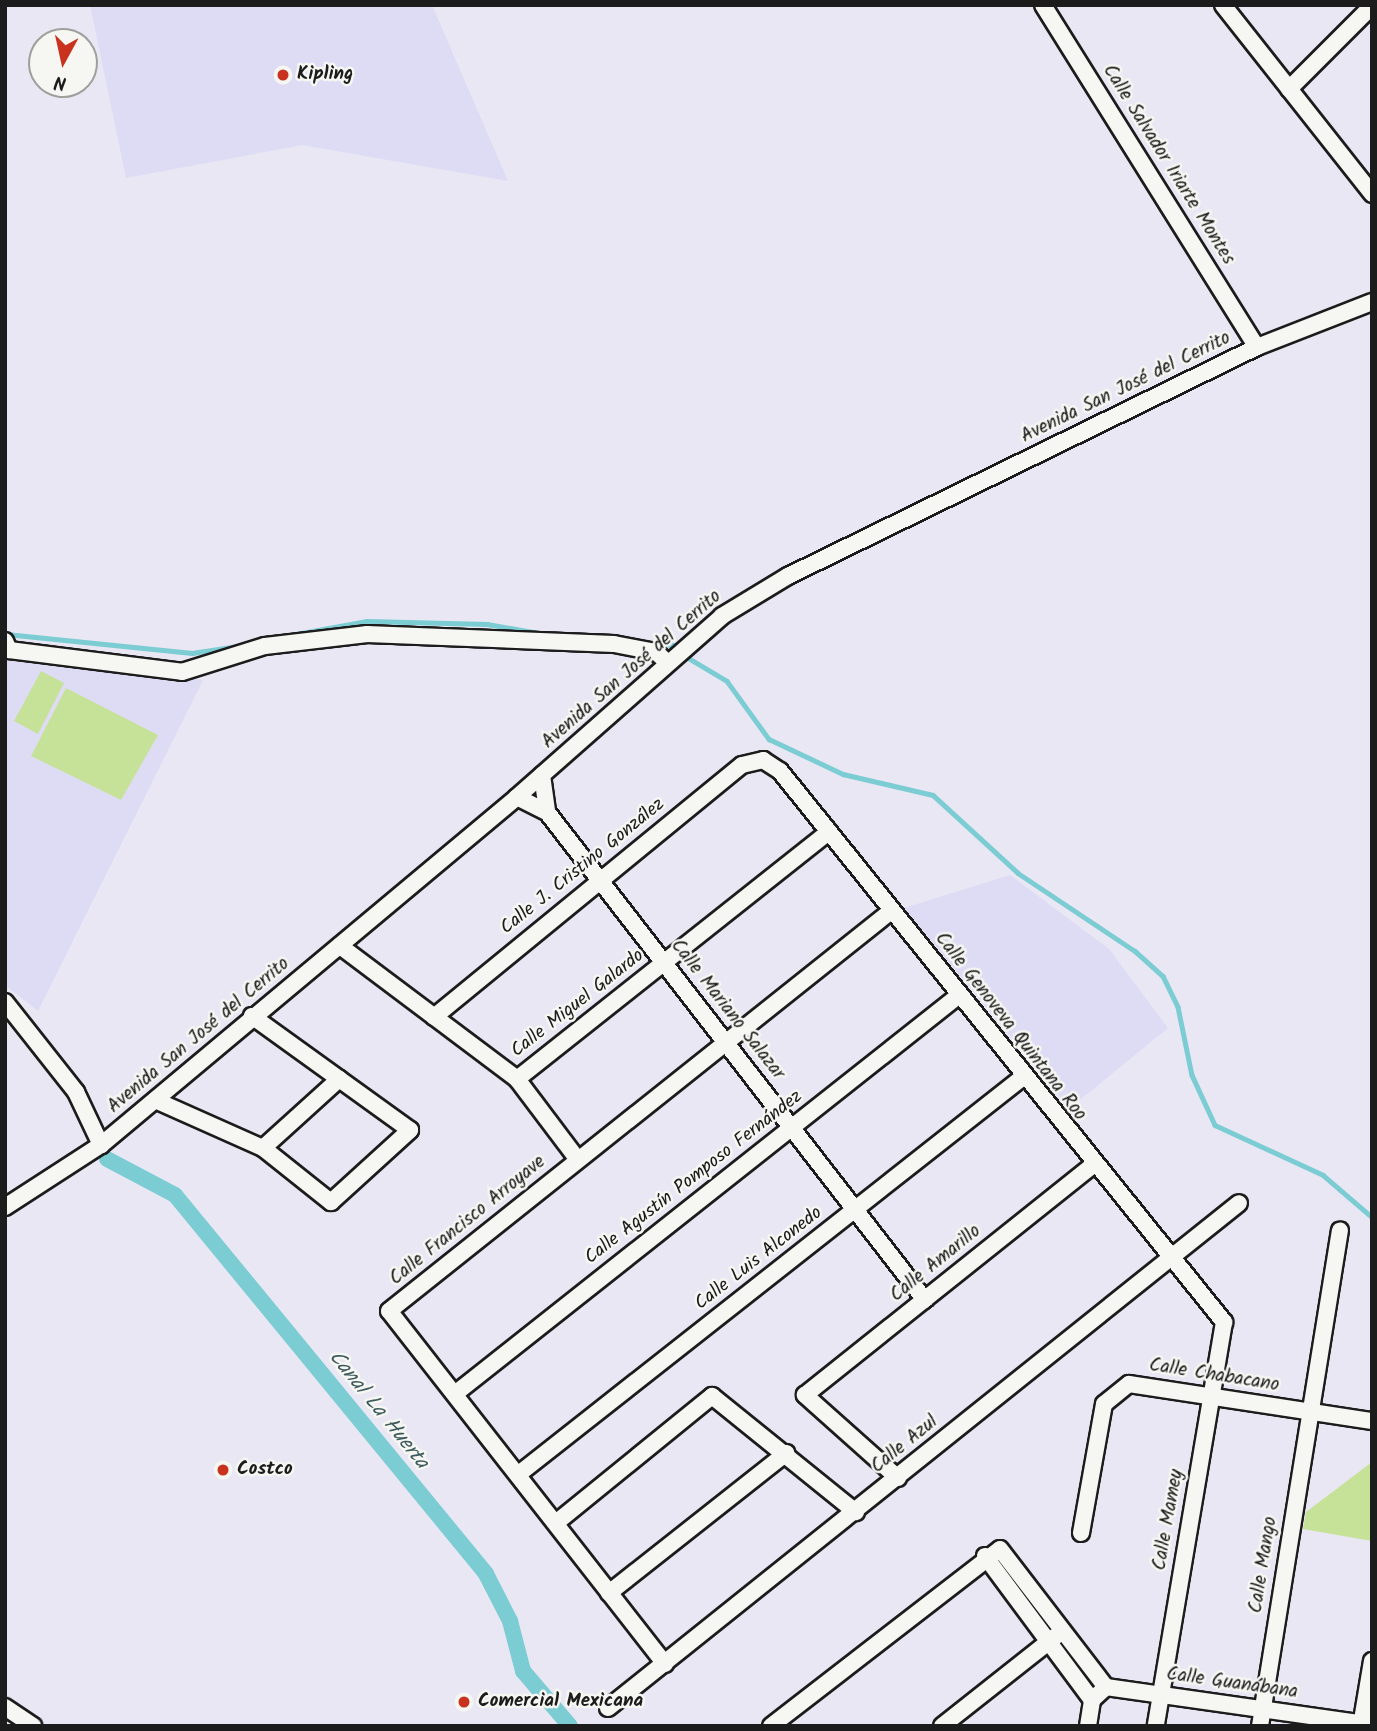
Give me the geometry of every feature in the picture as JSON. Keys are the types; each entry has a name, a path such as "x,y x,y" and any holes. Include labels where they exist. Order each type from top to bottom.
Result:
{"street":[{"name":"Calle Salvador Iriarte Montes","path":"1044,5 1257,348"},
{"path":"1223,5 1289,89 1369,183"},
{"path":"1289,89 1372,6"},
{"name":"Avenida San José del Cerrito","path":"5,1207 101,1146 252,1016 340,946 517,797 722,616 788,576 1257,348 1372,302"},
{"path":"6,644 182,672 204,671 265,646 367,634 459,635 614,644 656,652 668,663"},
{"name":"Calle Genoveva Quintana Roo","path":"762,760 780,771 1093,1165 1224,1322"},
{"name":"Calle J. Cristino González","path":"435,1017 742,765 762,760"},
{"name":"Calle Mariano Salazar","path":"542,775 547,812"},
{"name":"Calle Mariano Salazar","path":"517,797 547,812 925,1300"},
{"name":"Calle Miguel Galardo","path":"517,1079 829,832"},
{"name":"Calle Francisco Arroyave","path":"665,1664 520,1473 389,1311 891,911"},
{"path":"340,946 517,1079 578,1160"},
{"name":"Calle Agustín Pomposo Fernández","path":"456,1394 958,996"},
{"path":"5,1002 68,1081 101,1146"},
{"path":"155,1100 263,1148 331,1202 410,1130 252,1016"},
{"name":"Calle Luis Alconedo","path":"520,1473 1023,1077"},
{"path":"263,1148 339,1079"},
{"name":"Calle Amarillo","path":"898,1478 806,1395 1093,1165"},
{"name":"Calle Azul","path":"608,1708 1239,1203"},
{"name":"Calle Mango","path":"1260,1726 1340,1230"},
{"name":"Calle Mamey","path":"1156,1726 1224,1322"},
{"name":"Calle Chabacano","path":"1081,1533 1104,1404 1129,1384 1372,1421"},
{"path":"557,1522 712,1396 856,1511"},
{"path":"609,1593 786,1453"},
{"path":"771,1726 985,1556 1000,1549 1008,1553 1106,1687 1092,1700 1088,1726"},
{"path":"985,1556 1092,1700"},
{"path":"942,1726 1064,1631"},
{"path":"1365,1725 1372,1661"},
{"name":"Calle Guanábana","path":"1106,1687 1365,1725"},
{"path":"5,1707 33,1726"}],"shaded area":[{"name":"Kipling","path":"90,5 432,5 508,181 302,145 126,178 98,43 98,28 95,28"},
{"path":"5,656 203,680 38,1011 5,985"},
{"path":"1010,875 1109,949 1168,1028 1070,1108 904,908"}],"green space":[{"path":"41,671 64,683 38,734 14,721"},
{"path":"66,688 158,735 121,800 31,756"},
{"path":"1372,1462 1372,1541 1303,1529 1306,1512"}],"waterway":[{"path":"280,637 367,621 487,624 545,634"},
{"path":"6,634 192,653 244,645"},
{"path":"651,644 676,645"},
{"path":"690,659 727,681 769,739 843,774 933,795 1018,873 1135,951 1163,976 1178,1007 1192,1075 1215,1125 1323,1175 1372,1217"},
{"name":"Canal La Huerta","path":"107,1159 175,1195 486,1574 510,1621 523,1671 570,1726"}],"place":[{"name":"Kipling","path":"283,75"},
{"name":"Costco","path":"223,1470"},
{"name":"Comercial Mexicana","path":"464,1702"}]}
